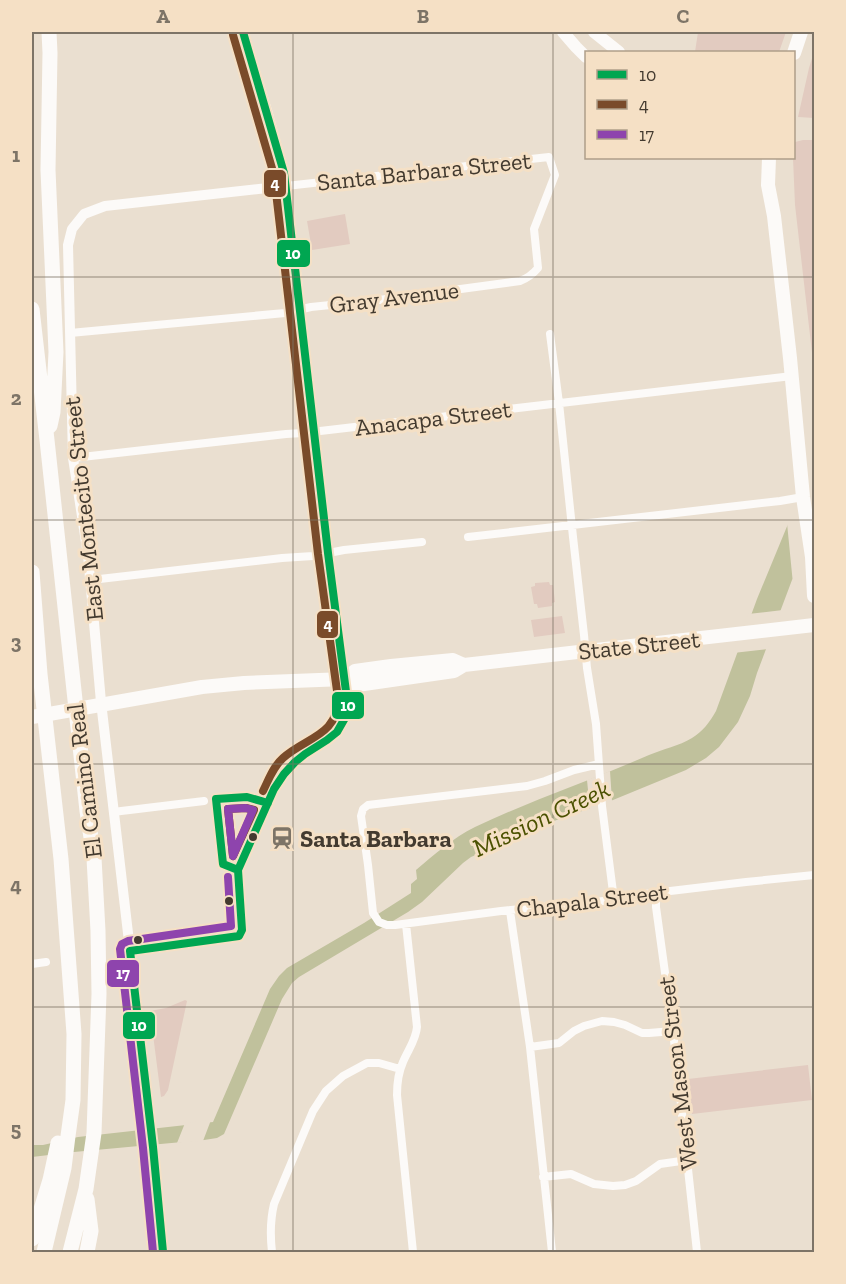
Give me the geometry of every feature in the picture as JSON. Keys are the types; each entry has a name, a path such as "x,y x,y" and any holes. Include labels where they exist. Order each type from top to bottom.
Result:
{"highway":[{"path":"47,440 53,412 56,352 48,170 49,32"},
{"name":"El Camino Real","path":"32,309 94,858 97,909 99,994 94,1133 86,1189 70,1252"},
{"name":"El Camino Real","path":"32,572 40,674 61,859 74,1034 73,1100 60,1158"},
{"path":"32,1239 50,1180 60,1158"},
{"path":"44,1252 60,1158"},
{"path":"86,1189 91,1231 87,1252"}],"main road":[{"path":"563,32 585,56"},
{"path":"594,32 619,51"},
{"path":"795,51 801,32"},
{"path":"769,159 768,185 774,216 792,376 812,557 814,596"},
{"name":"State Street","path":"32,717 202,687 345,679 357,685 454,671 465,665 814,624"}],"street":[{"path":"130,951 239,936 242,930 238,870 268,803 281,777 290,767 305,754 337,734 348,707 284,173 243,32"},
{"name":"Santa Barbara Street","path":"68,245 72,229 84,214 105,206 549,157 555,175 534,229 538,260 538,268 535,271"},
{"name":"East Montecito Street","path":"68,245 73,458 91,580 99,685 153,1147 163,1252"},
{"name":"Gray Avenue","path":"70,333 285,313 311,307 520,281 535,271"},
{"path":"550,334 586,651 586,668 596,724 598,776 614,900"},
{"name":"Anacapa Street","path":"73,458 792,376"},
{"path":"468,537 804,498"},
{"path":"91,580 422,542"},
{"name":"Chapala Street","path":"599,765 574,770 527,786 368,805 363,809 361,816 374,915 383,924 395,925 814,875"},
{"path":"113,812 204,801"},
{"name":"West Mason Street","path":"656,893 697,1252"},
{"path":"510,911 530,1047 552,1252"},
{"path":"405,924 417,1027 416,1035 400,1069 397,1095 413,1252"},
{"path":"32,964 46,962"},
{"path":"530,1047 559,1043 574,1031 590,1023 602,1021 625,1024 642,1033 673,1031"},
{"path":"272,1252 269,1231 274,1204 318,1101 334,1083 367,1063 379,1063 400,1069"},
{"path":"543,1177 571,1174 594,1184 625,1185 636,1181 660,1164 688,1160"}],"shaded area":[{"path":"698,32 786,32 779,51 695,51"},
{"path":"814,52 814,118 798,117 809,68"},
{"path":"814,140 814,370 795,205 793,159 795,159 795,142"},
{"path":"345,214 350,244 312,250 307,221"},
{"path":"549,582 553,585 555,602 552,606 538,608 537,604 534,604 531,587 535,586 535,583"},
{"path":"562,616 565,633 534,637 531,620"},
{"path":"187,1001 168,1090 161,1097 150,1011 166,1008"},
{"path":"808,1065 812,1100 692,1114 688,1079"}],"water":[{"name":"Mission Creek","path":"788,524 814,549 792,580 750,696 738,722 719,747 706,758 686,770 554,821 512,839 497,849 471,857 408,912 299,977 292,983 282,999 224,1134 217,1138 204,1140 32,1157 32,1145 43,1145 78,1137 213,1122 270,989 287,968 411,893 411,884 417,879 416,870 467,831 518,808 682,743 699,733 716,711 757,599"}],"pier":[{"path":"814,484 814,554 793,584 787,523"},
{"path":"783,610 768,649 733,653 748,614"},
{"path":"610,771 612,801 590,810 587,780"},
{"path":"211,1120 203,1141 177,1143 185,1123"}],"transit line":[{"name":"10","path":"163,1252 130,951 239,936 242,930 238,870 274,789 295,762 337,732 348,707 284,173 243,32"},
{"name":"4","path":"233,35 274,175 318,554 338,698 337,711 327,728 283,758 274,769 263,791"},
{"name":"10","path":"238,870 223,864 216,799 247,797 268,803"},
{"name":"4","path":"246,808 254,810 233,856 228,809 246,808"},
{"name":"17","path":"246,808 253,810 233,856 228,809 246,808"},
{"name":"17","path":"153,1252 120,949 122,944 128,941 231,926 228,877"}],"place":[{"name":"Santa Barbara","path":"282,838"}]}
